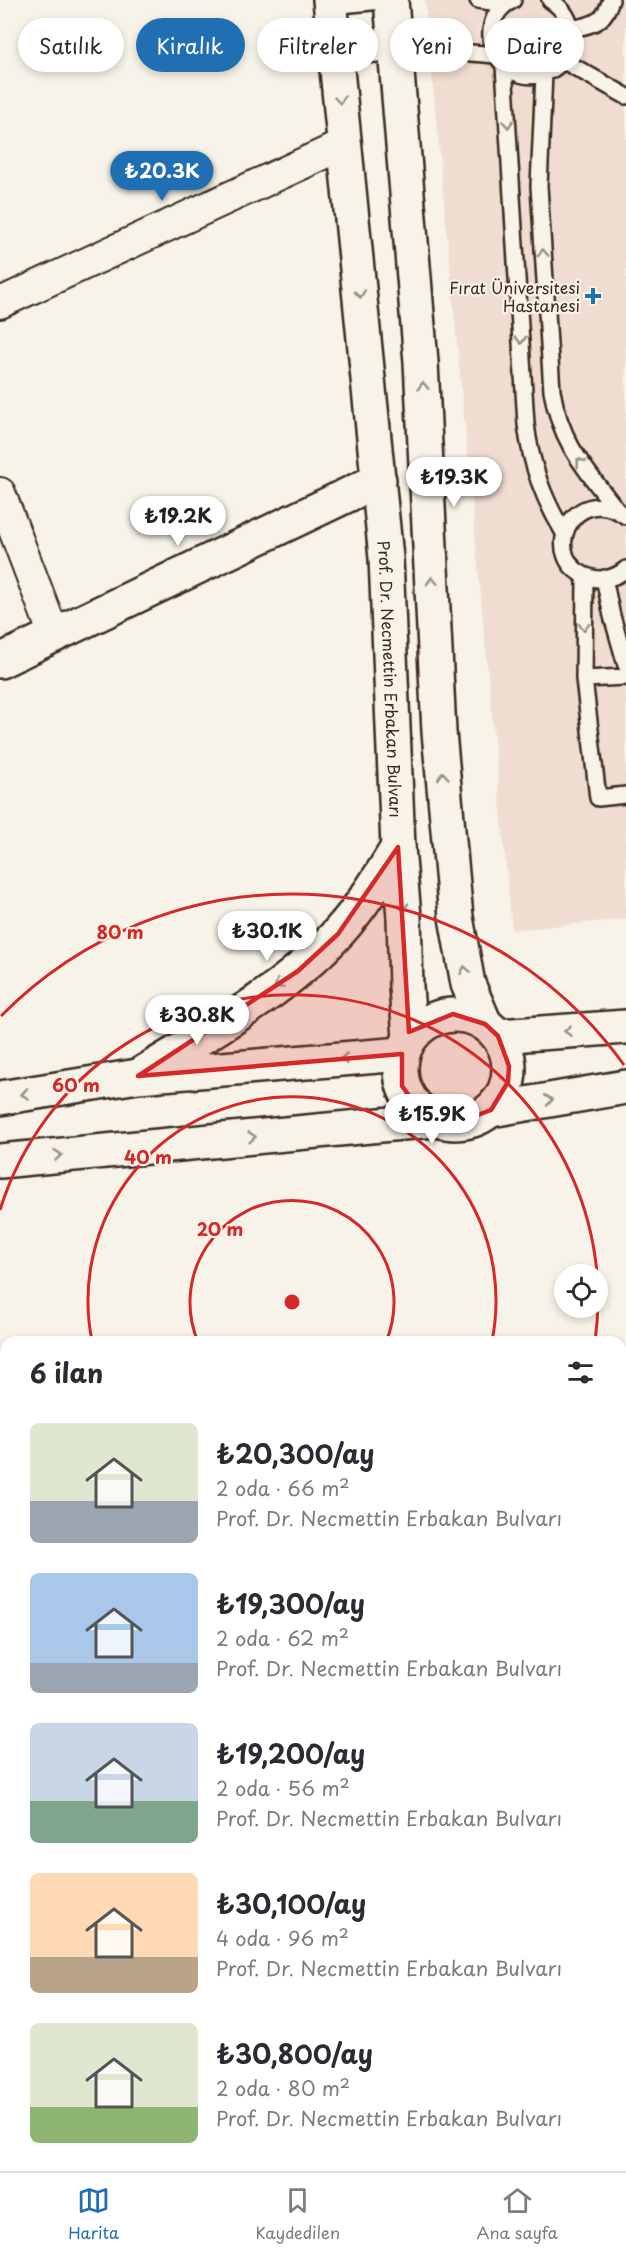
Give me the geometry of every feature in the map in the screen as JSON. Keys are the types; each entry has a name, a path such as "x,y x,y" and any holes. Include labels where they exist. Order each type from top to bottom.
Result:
{"main road":[{"path":"391,0 393,18"},
{"name":"Prof. Dr. Necmettin Erbakan Bulvarı","path":"330,3 332,18"},
{"name":"Prof. Dr. Necmettin Erbakan Bulvarı","path":"338,72 386,558 398,847 404,917 406,1046"},
{"path":"0,1161 434,1120 454,1124 474,1120 491,1110 502,1098 508,1082 508,1058 468,984 456,917 439,732 421,362 398,72"},
{"path":"0,661 379,480"},
{"path":"138,1076 224,1023 298,971 338,934 371,891 398,847"},
{"path":"434,1120 421,1112 409,1100 402,1086 400,1070 406,1046 421,1026 436,1018 453,1014 470,1017 492,1030 626,1027"},
{"path":"0,1098 138,1076 406,1046"},
{"path":"491,1110 626,1087"}],"street":[{"path":"0,303 345,144"},
{"path":"0,493 54,634"}],"lane":[{"path":"330,3 391,0"},
{"path":"478,0 509,2"},
{"path":"550,0 558,5 568,18"},
{"path":"584,25 600,21 607,14 611,0"},
{"path":"495,18 509,2"},
{"path":"501,72 526,424 537,479 546,502 564,533"},
{"path":"516,72 530,76 547,72"},
{"path":"583,72 626,96"},
{"path":"544,74 539,186 552,391 556,415 577,459 621,512"},
{"path":"621,512 603,505 579,512 570,521 564,533 563,546 574,569 585,576 598,579 607,578 626,568"},
{"path":"585,576 584,679 598,798 626,795"},
{"path":"607,578 626,585"},
{"path":"607,578 612,615 626,665"},
{"path":"584,679 626,676"}],"highlighted area":[{"path":"398,847 409,1032 453,1014 485,1024 498,1036 509,1066 508,1082 491,1110 454,1124 421,1112 402,1086 402,1054 138,1076 298,971 338,934"}],"shaded area":[{"path":"425,0 626,0 626,919 512,930 432,72 473,72 473,18 427,18"}],"place":[{"name":"Fırat Üniversitesi Hastanesi","path":"593,296"}]}
